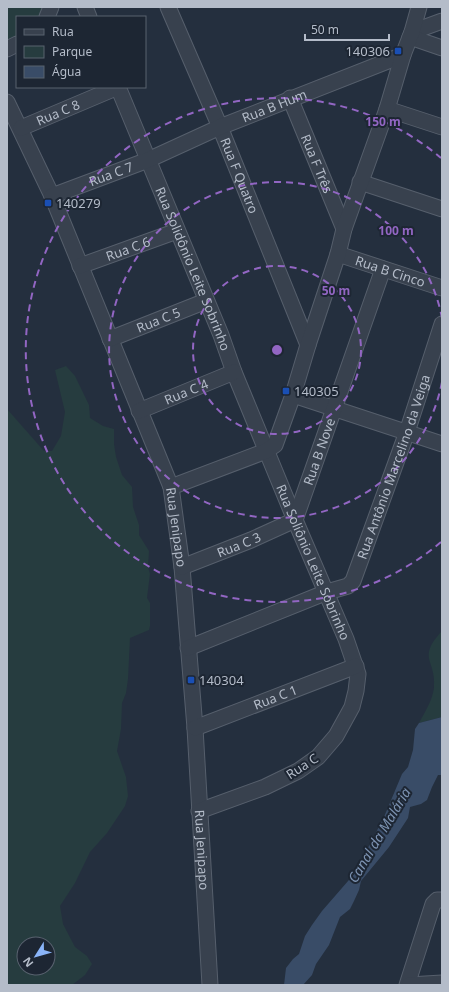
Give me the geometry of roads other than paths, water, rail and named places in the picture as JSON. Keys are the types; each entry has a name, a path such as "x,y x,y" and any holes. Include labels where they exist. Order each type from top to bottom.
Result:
{"street":[{"name":"Rua F Quatro","path":"168,7 220,127 308,345"},
{"path":"171,487 266,451 275,445 293,395 338,254 344,229 387,109 402,54 411,34 419,7"},
{"path":"411,34 442,21"},
{"path":"411,34 442,48"},
{"path":"7,49 16,44"},
{"name":"Rua B Hum","path":"148,160 220,127 402,54"},
{"name":"Rua C 8","path":"21,128 116,88"},
{"name":"Rua Solidônio Leite Sobrinho","path":"118,88 221,335 234,372 266,451"},
{"name":"Rua F Três","path":"290,98 344,229"},
{"name":"Rua Jenipapo","path":"7,102 21,128 52,196 171,487 182,568 194,728 210,985"},
{"path":"387,109 442,127"},
{"name":"Rua C 7","path":"52,196 148,160"},
{"path":"360,182 442,208"},
{"name":"Rua C 6","path":"80,266 177,231"},
{"name":"Rua B Cinco","path":"338,254 442,288"},
{"name":"Rua B Nove","path":"295,520 384,269"},
{"name":"Rua C 5","path":"110,339 206,301"},
{"name":"Rua Antônio Marcelino da Veiga","path":"188,648 327,592 348,586 353,581 357,574 407,432 442,324"},
{"name":"Rua C 4","path":"139,411 234,372"},
{"path":"293,395 442,444"},
{"name":"Rua Soliônio Leite Sobrinho","path":"266,451 327,592 357,670"},
{"name":"Rua C 3","path":"182,568 251,540 295,520"},
{"name":"Rua C 1","path":"194,728 357,670"},
{"name":"Rua C","path":"199,811 265,787 298,771 318,757 336,736 352,707 356,691 357,670"},
{"path":"438,902 408,985 442,983"}],"water":[{"name":"Canal da Malária","path":"442,717 442,775 438,775 427,800 421,804 410,807 408,818 389,847 361,881 359,890 350,909 340,917 329,945 316,964 312,975 303,985 284,985 286,968 299,954 305,936 322,911 355,873 384,817 402,774 408,767 413,750 415,729 419,723"}],"place":[{"name":"140306","path":"398,51"},
{"name":"140279","path":"48,203"},
{"name":"140305","path":"286,391"},
{"name":"140304","path":"191,680"}]}
